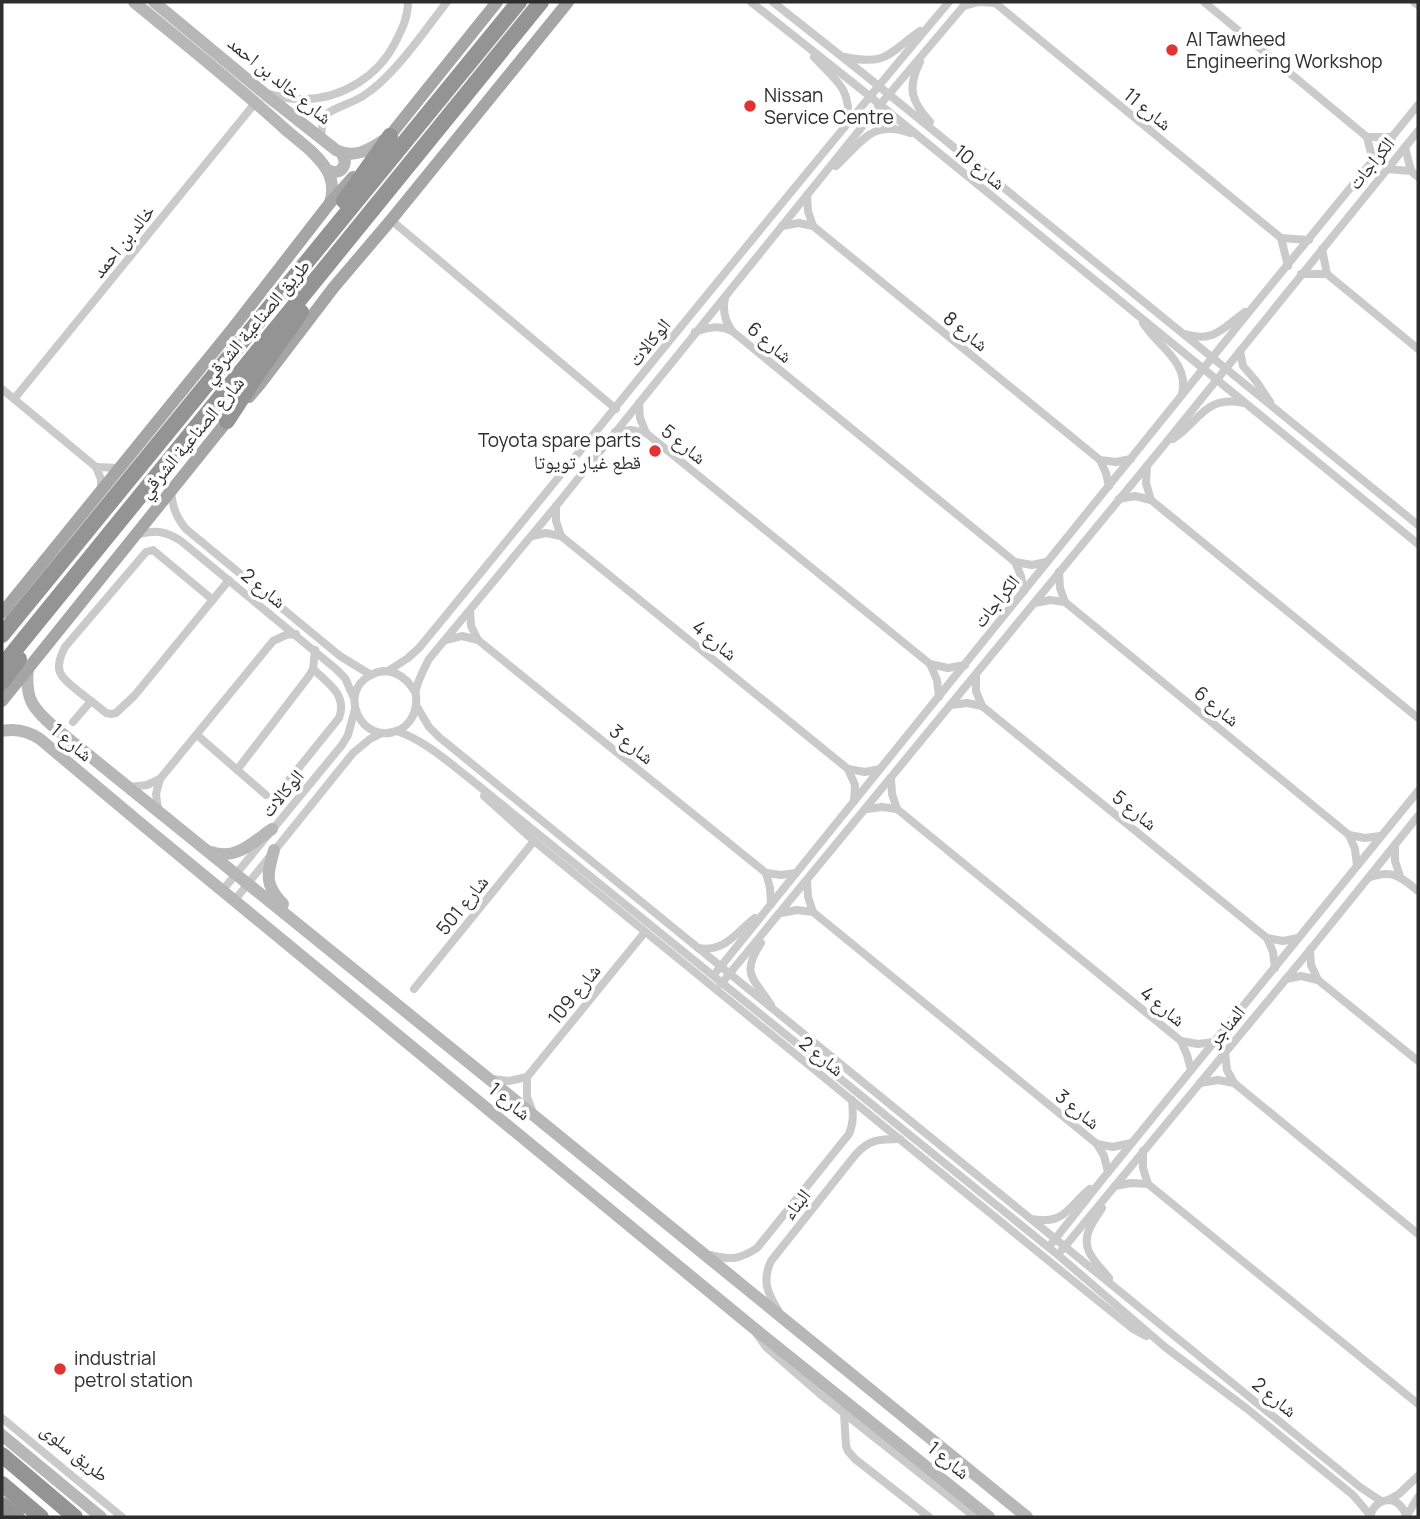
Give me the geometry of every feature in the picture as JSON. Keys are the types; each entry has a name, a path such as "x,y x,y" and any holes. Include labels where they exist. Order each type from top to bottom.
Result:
{"highway":[{"name":"طريق الصناعية الشرقي","path":"2,635 519,2"},
{"name":"طريق الصناعية الشرقي","path":"2,666 541,2"},
{"path":"264,314 298,261 390,136"},
{"path":"227,421 306,306 330,265"},
{"path":"2,682 48,611"},
{"path":"2,1455 75,1517"},
{"path":"2,1484 41,1517"},
{"path":"2,1504 17,1517"}],"main road":[{"name":"شارع الصناعية الشرقي","path":"2,613 233,328 330,203 390,136 497,2"},
{"name":"شارع الصناعية الشرقي","path":"2,701 227,421 260,384 334,287 568,2"}],"street":[{"name":"شارع خالد بن احمد","path":"134,2 260,98 342,153"},
{"name":"شارع خالد بن احمد","path":"155,2 260,98 327,170"},
{"path":"260,98 321,98 360,82 391,51 405,23 408,2"},
{"path":"321,138 321,127 328,113 363,96 379,84 447,2"},
{"name":"شارع 10","path":"751,2 880,104 1418,544"},
{"name":"شارع 10","path":"773,2 1418,525"},
{"name":"الوكالات","path":"388,671 419,648 948,2"},
{"path":"1204,2 1367,137 1373,161"},
{"name":"شارع 11","path":"965,4 995,3 1281,238"},
{"name":"الوكالات","path":"415,692 429,659 532,536 888,94 965,4"},
{"name":"الوكالات","path":"840,56 875,61 885,58 928,26"},
{"name":"شارع 10","path":"800,41 846,94 849,108 846,125"},
{"name":"شارع 10","path":"925,50 914,73 912,93 919,110 946,140"},
{"name":"خالد بن احمد","path":"14,399 260,98"},
{"name":"الكراجات","path":"712,976 1418,105"},
{"name":"الوكالات","path":"821,177 864,137 879,129 900,130 922,139"},
{"name":"الكراجات","path":"721,984 1418,131"},
{"path":"327,170 336,173 342,170 345,162 342,153 363,152 390,136"},
{"path":"1367,137 1392,137"},
{"path":"1405,147 1415,174"},
{"path":"1387,169 1415,174"},
{"path":"327,170 332,185 330,203"},
{"path":"807,195 813,226"},
{"path":"391,220 615,409"},
{"path":"782,226 799,223 813,226"},
{"name":"شارع 8","path":"813,226 1100,460"},
{"path":"1288,266 1281,238 1309,240"},
{"path":"1322,248 1327,274"},
{"path":"1301,274 1327,274 1418,349"},
{"name":"شارع 6","path":"726,295 723,310 732,331 1015,562"},
{"name":"الكراجات","path":"1180,332 1200,337 1215,335 1253,307"},
{"name":"شارع 10","path":"1140,317 1155,340 1178,363 1184,379 1181,397"},
{"name":"شارع 6","path":"695,332 711,327 732,331"},
{"name":"شارع 10","path":"1240,351 1243,366 1274,408"},
{"path":"2,389 96,467 101,479 101,492"},
{"name":"الكراجات","path":"1164,445 1180,435 1212,405 1224,401 1245,403"},
{"name":"شارع 5","path":"639,402 640,418 646,433"},
{"name":"شارع 5","path":"615,432 631,430 646,433 930,664"},
{"path":"1100,460 1116,462 1131,459"},
{"path":"1100,460 1109,486"},
{"path":"1147,465 1146,483 1151,500"},
{"path":"96,467 120,468"},
{"name":"شارع 2","path":"171,490 177,519 186,529 340,656 371,674"},
{"path":"1119,499 1135,496 1151,500 1418,718"},
{"path":"556,506 555,521 561,536"},
{"name":"شارع 2","path":"136,535 156,531 172,535 315,650 345,678 354,699"},
{"path":"532,536 547,533 561,536"},
{"name":"شارع 4","path":"561,536 848,769"},
{"path":"213,600 153,550 146,552 65,647 60,656 60,671 64,680 108,714 117,712 135,695 213,600 229,580"},
{"path":"1015,562 1032,565 1048,562"},
{"path":"1015,562 1024,591"},
{"path":"1035,603 1050,600 1065,602 1060,588 1059,572"},
{"name":"شارع 6","path":"1065,602 1349,835"},
{"path":"470,611 471,626 478,640"},
{"path":"159,812 156,793 160,779 273,641 296,634"},
{"path":"445,640 462,636 478,640"},
{"name":"شارع 3","path":"478,640 766,873"},
{"path":"237,770 309,676 313,669 315,650"},
{"path":"930,664 948,668 965,665"},
{"path":"930,664 937,680 939,697"},
{"name":"شارع 1","path":"29,667 29,699 54,727 1027,1517"},
{"path":"289,780 342,712 338,692 313,669"},
{"path":"388,671 397,673 411,684 416,705 410,721 404,727 382,733 365,726 355,709 354,699 359,685 371,674 388,671"},
{"path":"976,675 976,691 982,706"},
{"path":"72,722 91,701"},
{"path":"951,705 967,703 982,706"},
{"name":"شارع 2","path":"416,705 429,727 439,737 1360,1487 1384,1501 1398,1503 1405,1511 1406,1517"},
{"name":"شارع 5","path":"982,706 1267,938"},
{"name":"الوكالات","path":"222,891 327,764 348,735 355,709"},
{"name":"شارع 1","path":"54,727 72,722 71,741"},
{"name":"شارع 1","path":"2,731 19,730 33,734 750,1325 989,1517"},
{"name":"شارع 2","path":"397,731 429,746 469,778 1058,1255 1165,1347 1341,1485 1370,1516"},
{"name":"الوكالات","path":"233,901 354,752 382,733"},
{"path":"197,735 266,794"},
{"path":"313,752 327,764"},
{"path":"848,769 865,772 880,769"},
{"path":"848,769 855,785 855,801"},
{"name":"شارع 2","path":"469,778 486,798 534,841 645,932 1133,1329 1165,1347"},
{"path":"126,786 141,787 160,779"},
{"path":"865,809 897,809 891,779"},
{"name":"المناجر","path":"1048,1248 1418,792"},
{"name":"شارع 4","path":"897,809 1181,1041 1191,1070"},
{"name":"المناجر","path":"1058,1255 1418,816"},
{"path":"204,849 218,855 230,855 272,829"},
{"path":"1349,835 1364,838 1380,836"},
{"path":"1349,835 1355,849 1357,865"},
{"name":"شارع 501","path":"414,989 534,841"},
{"path":"1396,844 1395,861 1401,877"},
{"path":"274,850 268,873 269,886 311,935"},
{"path":"771,904 766,873 796,873"},
{"path":"1368,878 1384,873 1401,877 1418,891"},
{"path":"781,913 797,910 813,912 807,881"},
{"name":"شارع 3","path":"813,912 1097,1144 1104,1156 1108,1172"},
{"name":"الكراجات","path":"697,947 709,949 721,946 764,913"},
{"name":"شارع 2","path":"767,929 750,967 753,981 774,1010"},
{"name":"شارع 109","path":"527,1077 645,932"},
{"path":"1267,938 1283,941 1299,938"},
{"path":"1267,938 1275,968"},
{"path":"1310,950 1311,965 1318,979 1418,1061"},
{"path":"1285,979 1301,976 1318,979"},
{"name":"شارع 4","path":"1181,1041 1198,1044 1214,1042"},
{"path":"1225,1053 1227,1070 1234,1083 1418,1234"},
{"path":"489,1079 509,1081 527,1077 527,1097 535,1117"},
{"path":"1199,1084 1217,1080 1234,1083"},
{"name":"البناء","path":"702,1254 730,1259 747,1255 757,1248 849,1134 852,1126 852,1100"},
{"name":"البناء","path":"785,1321 765,1280 771,1261 865,1145 882,1139 900,1139"},
{"name":"شارع 3","path":"1097,1144 1113,1147 1131,1143"},
{"path":"1143,1150 1143,1168 1148,1184 1418,1404"},
{"name":"المناجر","path":"1030,1219 1047,1221 1061,1217 1082,1195 1101,1181"},
{"path":"1115,1185 1148,1184"},
{"name":"شارع 2","path":"1107,1196 1087,1232 1086,1245 1091,1256 1117,1289"},
{"path":"750,1325 766,1347 975,1517"},
{"path":"844,1413 848,1451 929,1517"},
{"name":"طريق سلوى","path":"2,1418 122,1517"},
{"path":"2,1434 18,1432"},
{"name":"طريق سلوى","path":"2,1434 101,1517"},
{"path":"1370,1516 1376,1504 1406,1489 1418,1476"},
{"path":"1406,1517 1418,1497"}],"place":[{"name":"Al Tawheed Engineering Workshop","path":"1172,50"},
{"name":"Nissan Service Centre","path":"750,106"},
{"name":"Toyota spare parts قطع غيار تويوتا","path":"655,451"},
{"name":"industrial petrol station","path":"60,1369"}]}
